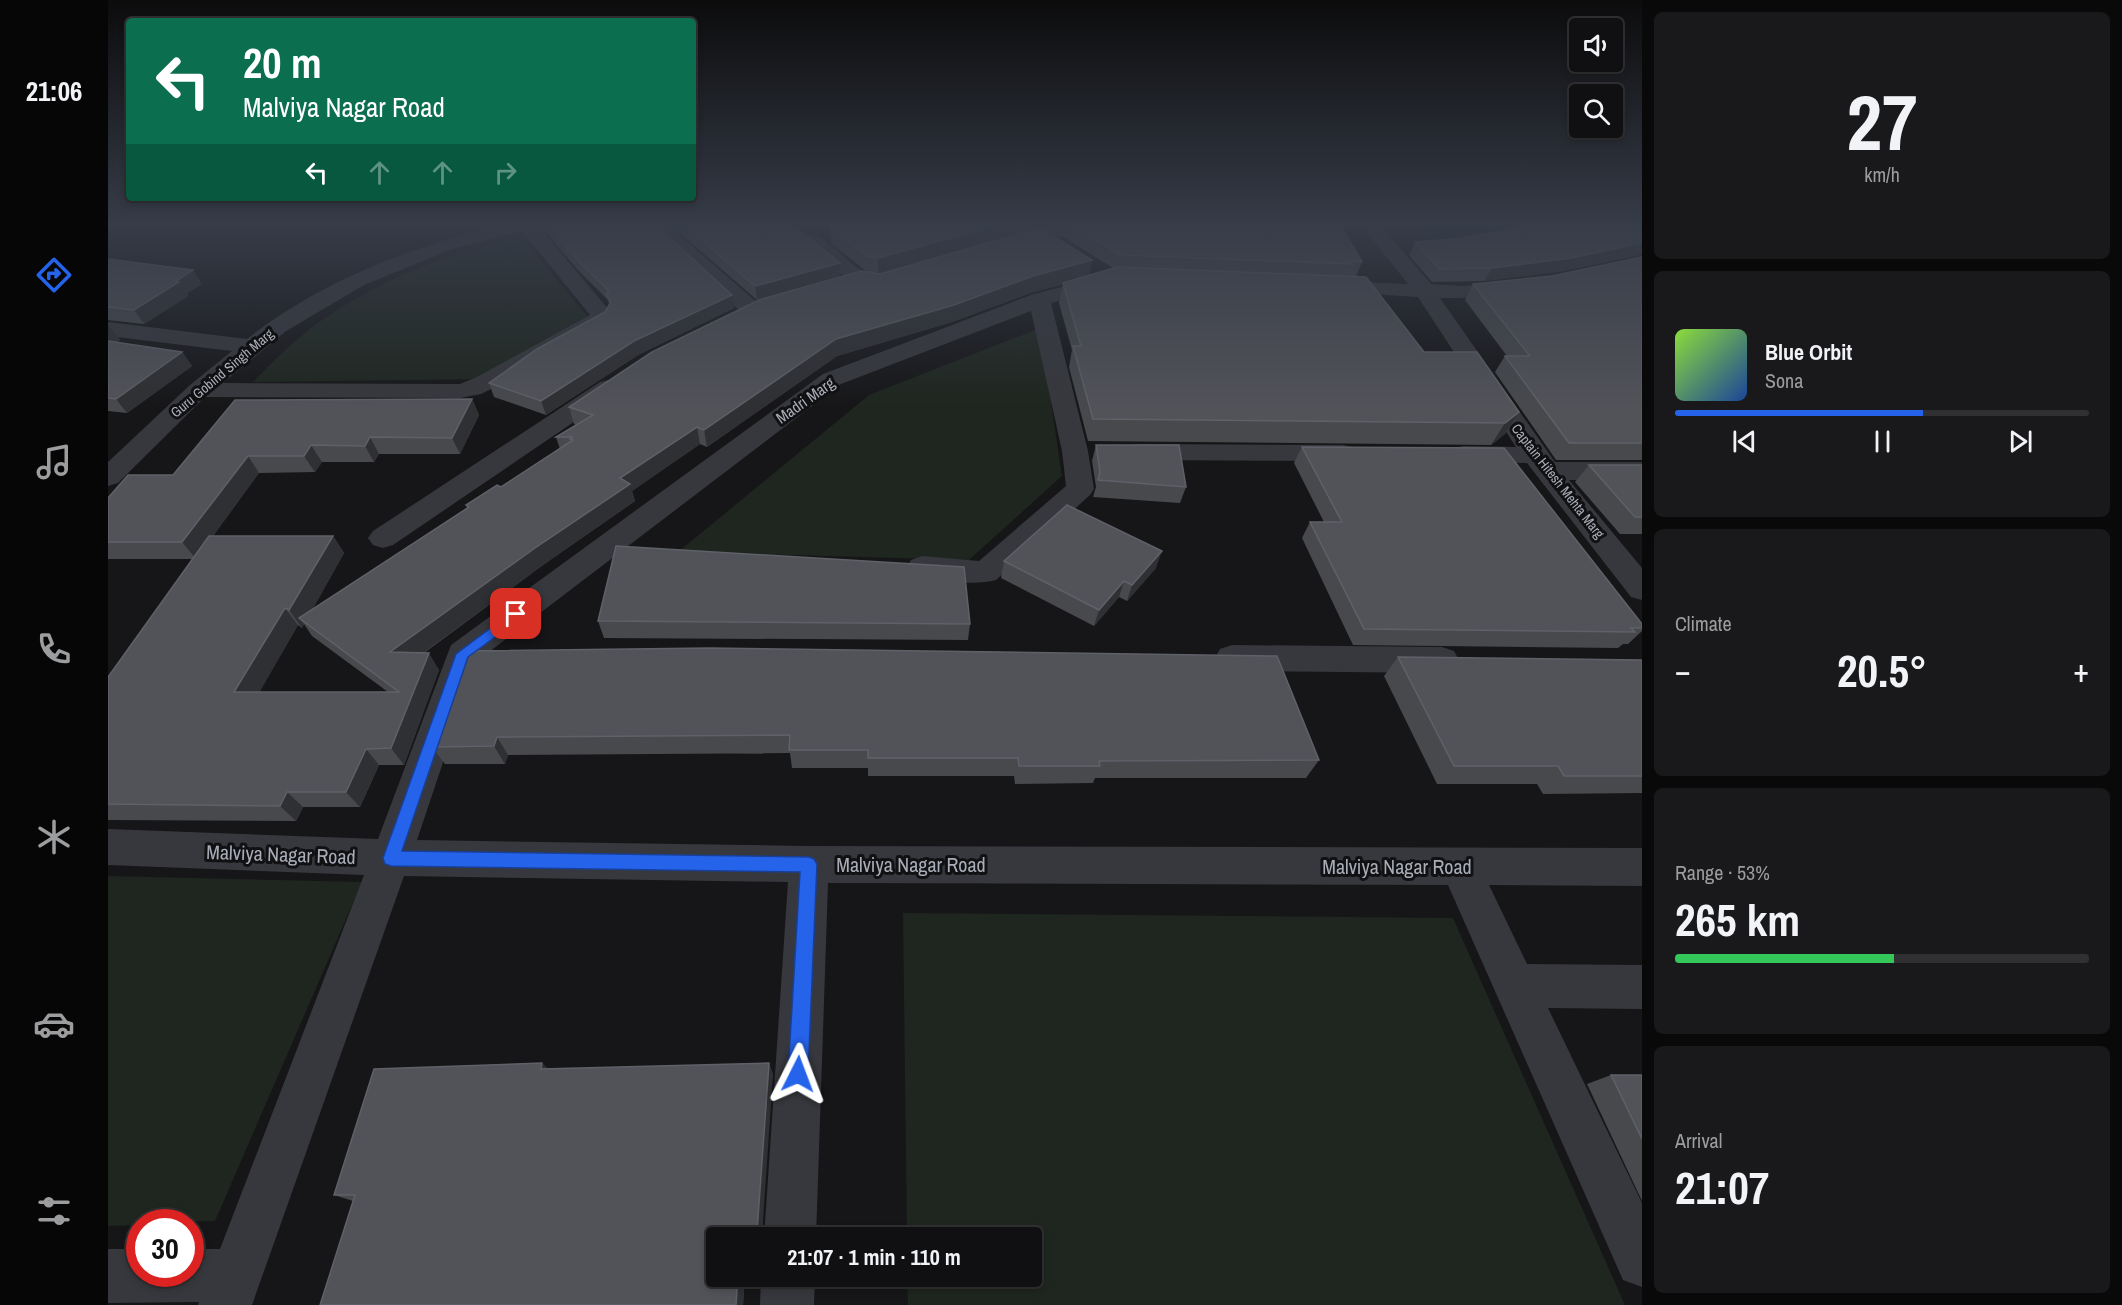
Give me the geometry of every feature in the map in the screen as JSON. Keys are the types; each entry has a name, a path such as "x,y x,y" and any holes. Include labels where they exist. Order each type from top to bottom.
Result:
{"street":[{"name":"Guru Gobind Singh Marg","path":"108,477 199,390 278,326 347,287"},
{"path":"199,390 460,391 479,386 599,320 601,315 578,287"},
{"path":"725,287 752,311"},
{"path":"827,288 831,287"},
{"name":"Madri Marg","path":"463,654 832,379 1076,287"},
{"path":"1334,287 1485,291 1516,287"},
{"name":"Captain Hitesh Mehta Marg","path":"1422,287 1541,463 1642,589"},
{"path":"890,566 985,572 1080,489 1095,451 1040,300"},
{"path":"108,330 252,347"},
{"path":"383,538 628,375"},
{"path":"1095,451 1370,453"},
{"path":"1440,454 1642,471"},
{"path":"606,548 641,550"},
{"path":"108,1276 231,1290 391,858 463,654 510,654"},
{"path":"1204,657 1475,661"},
{"name":"Malviya Nagar Road","path":"108,847 391,858 809,864 1642,867"},
{"path":"791,1227 809,864"},
{"path":"1460,867 1642,1261"},
{"path":"1516,986 1642,987"},
{"path":"787,1305 788,1287"}],"shaded area":[{"path":"377,287 563,287 587,316 490,379 253,382 300,337 350,302"},
{"path":"1040,328 1062,476 969,560 678,552 869,395"},
{"path":"108,876 362,882 215,1221 204,1221 204,1209 126,1209 126,1225 108,1226"},
{"path":"903,913 1453,918 1625,1305 908,1305 907,1287 1042,1287 1042,1227 907,1227"}],"building":[{"path":"108,287 171,287 134,310 108,307"},
{"path":"605,287 723,287 732,295 634,341 541,401 489,383 537,349 605,312 611,302 606,294 609,291"},
{"path":"805,287 1003,287 954,305 836,339 704,430 697,427 620,478 630,484 535,548 390,652 429,653 391,748 366,749 346,792 287,792 280,806 108,804 108,677 209,536 333,536 289,610 285,608 234,692 399,692 299,618 469,507 466,505 497,485 501,487 573,440 570,439 572,437 556,437 593,415 569,407 652,352 759,300"},
{"path":"1064,287 1374,287 1424,352 1477,352 1519,412 1505,423 1093,419 1073,346 1081,346"},
{"path":"1475,287 1642,287 1642,443 1569,443 1505,356 1530,356"},
{"path":"108,341 182,352 116,399 108,398"},
{"path":"472,399 452,438 370,437 365,446 311,445 304,456 248,456 182,542 108,542 108,498 128,475 173,475 235,400"},
{"path":"1096,445 1179,445 1186,487 1098,480 1100,472"},
{"path":"1302,447 1504,448 1642,624 1642,628 1631,628 1635,632 1364,629 1310,522 1342,522"},
{"path":"1589,465 1642,465 1642,517 1635,517"},
{"path":"1067,505 1162,551 1132,585 1124,581 1099,610 1004,561"},
{"path":"616,546 964,567 970,624 598,621"},
{"path":"710,648 1277,656 1319,760 1099,761 1100,766 1019,766 1018,758 868,758 868,750 789,750 790,735 497,737 494,746 432,747 466,651"},
{"path":"1398,657 1642,660 1642,776 1564,776 1558,766 1454,766"},
{"path":"542,1063 541,1069 769,1063 757,1227 706,1227 706,1287 737,1287 736,1305 320,1305 355,1195 334,1195 374,1069"},
{"path":"1611,1075 1642,1075 1642,1139"}],"route":[{"path":"516,614 463,654 391,858 809,864 798,1074"}]}
